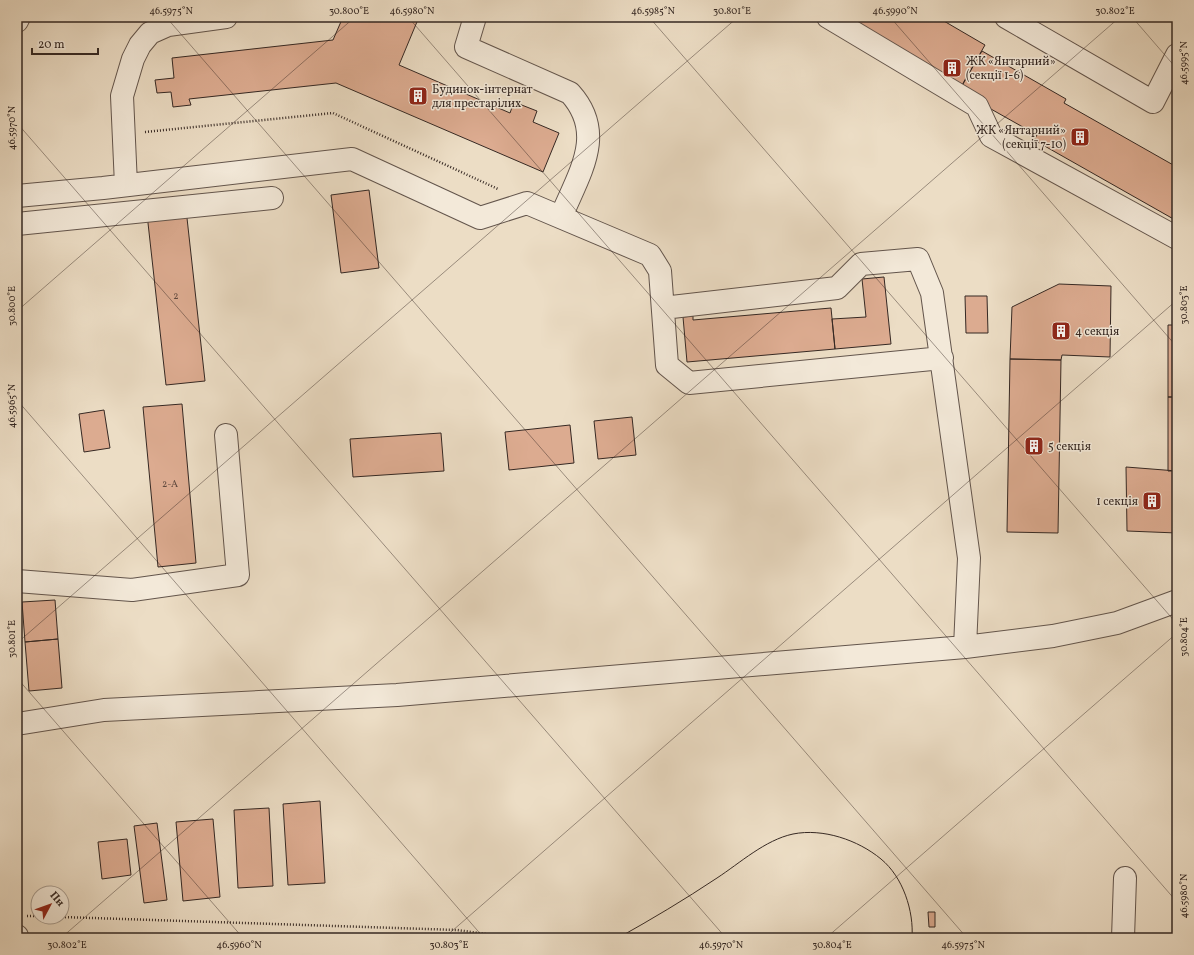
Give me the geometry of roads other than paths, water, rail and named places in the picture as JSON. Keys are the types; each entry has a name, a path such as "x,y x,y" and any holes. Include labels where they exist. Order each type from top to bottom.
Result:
{"street":[{"path":"17,21 20,17"},
{"path":"126,185 122,96 133,59 140,45 150,33 168,25 226,17"},
{"path":"475,17 466,47 570,93 580,104 587,119 590,136 587,153 561,217"},
{"path":"828,17 977,106 991,136 1177,238"},
{"path":"1006,17 1153,102 1177,55"},
{"path":"17,196 352,159 480,218 527,203 650,255 660,271 666,365 689,383 942,358"},
{"path":"17,224 272,198"},
{"path":"663,308 837,288 861,264 918,259 932,293 969,558 965,647"},
{"path":"17,581 132,590 238,575 226,435"},
{"path":"17,724 104,710 397,694 965,647 1053,636 1117,623 1177,601"},
{"path":"1122,938 1125,878"}],"tram line":[{"path":"618,938 692,894 773,841 793,834 804,833 828,834 851,841 872,852 889,866 906,895 911,917 912,938"}],"place":[{"name":"ЖК «Янтарний» (секції 1-6)","path":"952,68"},
{"name":"Будинок-інтернат для престарілих","path":"418,96"},
{"name":"ЖК «Янтарний» (секції 7-10)","path":"1080,137"},
{"name":"4 секція","path":"1061,331"},
{"name":"5 секція","path":"1034,446"},
{"name":"1 секція","path":"1152,501"}]}
